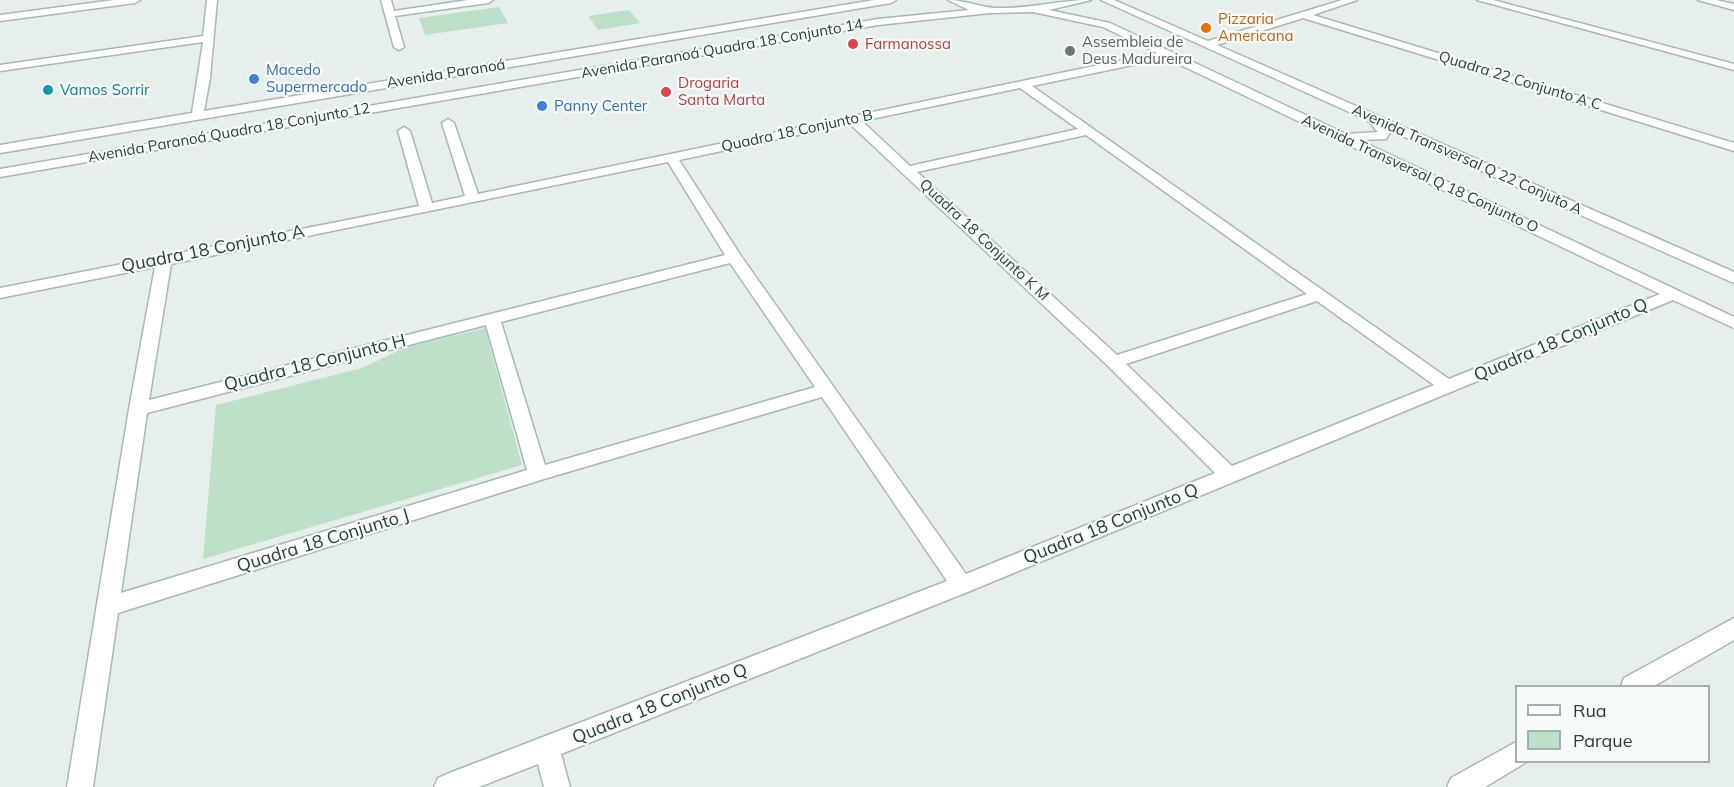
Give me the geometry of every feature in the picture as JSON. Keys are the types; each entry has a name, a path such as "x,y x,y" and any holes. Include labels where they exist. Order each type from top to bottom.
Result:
{"street":[{"path":"0,18 135,0"},
{"path":"197,116 212,0"},
{"path":"386,0 399,47"},
{"path":"391,14 488,0"},
{"name":"Avenida Paranoá","path":"0,149 891,0"},
{"path":"953,0 964,7 988,11 1034,9 1086,0"},
{"name":"Avenida Transversal Q 22 Conjuto A","path":"1106,0 1732,275"},
{"path":"1206,45 1352,0"},
{"path":"1482,0 1734,67"},
{"path":"1703,0 1734,7"},
{"name":"Avenida Transversal Q 18 Conjunto O","path":"1034,9 1106,25 1734,322"},
{"name":"Avenida Paranoá Quadra 18 Conjunto 14","path":"458,94 878,22 988,11"},
{"name":"Quadra 22 Conjunto A C","path":"1306,16 1734,147"},
{"path":"0,68 208,38"},
{"name":"Quadra 18 Conjunto B","path":"426,207 1167,54"},
{"path":"1022,84 1448,387"},
{"name":"Avenida Paranoá Quadra 18 Conjunto 12","path":"0,173 458,94"},
{"path":"1325,129 1354,138 1382,136 1385,131 1370,117"},
{"path":"852,119 908,170"},
{"path":"448,123 473,199"},
{"path":"404,131 426,207"},
{"name":"Quadra 18 Conjunto K M","path":"908,170 1087,131"},
{"path":"1409,168 1401,154 1410,150 1446,151"},
{"path":"671,157 825,390 962,585"},
{"name":"Quadra 18 Conjunto K M","path":"908,170 1114,362 1230,476"},
{"name":"Quadra 18 Conjunto A","path":"0,293 426,207"},
{"name":"Quadra 18 Conjunto H","path":"138,409 735,257"},
{"path":"80,787 138,409 164,259"},
{"name":"Quadra 18 Conjunto Q","path":"447,787 962,585 1674,294"},
{"path":"1114,362 1318,296"},
{"path":"492,318 538,474"},
{"name":"Quadra 18 Conjunto J","path":"107,608 538,474 825,390"},
{"path":"1636,685 1734,628"},
{"path":"547,749 557,787"},
{"path":"1460,787 1515,755"}],"green space":[{"path":"499,7 508,23 425,35 419,18"},
{"path":"629,10 640,23 598,30 588,16"},
{"path":"485,328 522,465 203,559 216,405 362,368 406,347"}],"place":[{"name":"Pizzaria Americana","path":"1206,28"},
{"name":"Farmanossa","path":"853,44"},
{"name":"Assembleia de Deus Madureira","path":"1070,51"},
{"name":"Macedo Supermercado","path":"254,79"},
{"name":"Vamos Sorrir","path":"48,90"},
{"name":"Drogaria Santa Marta","path":"666,92"},
{"name":"Panny Center","path":"542,106"}]}
